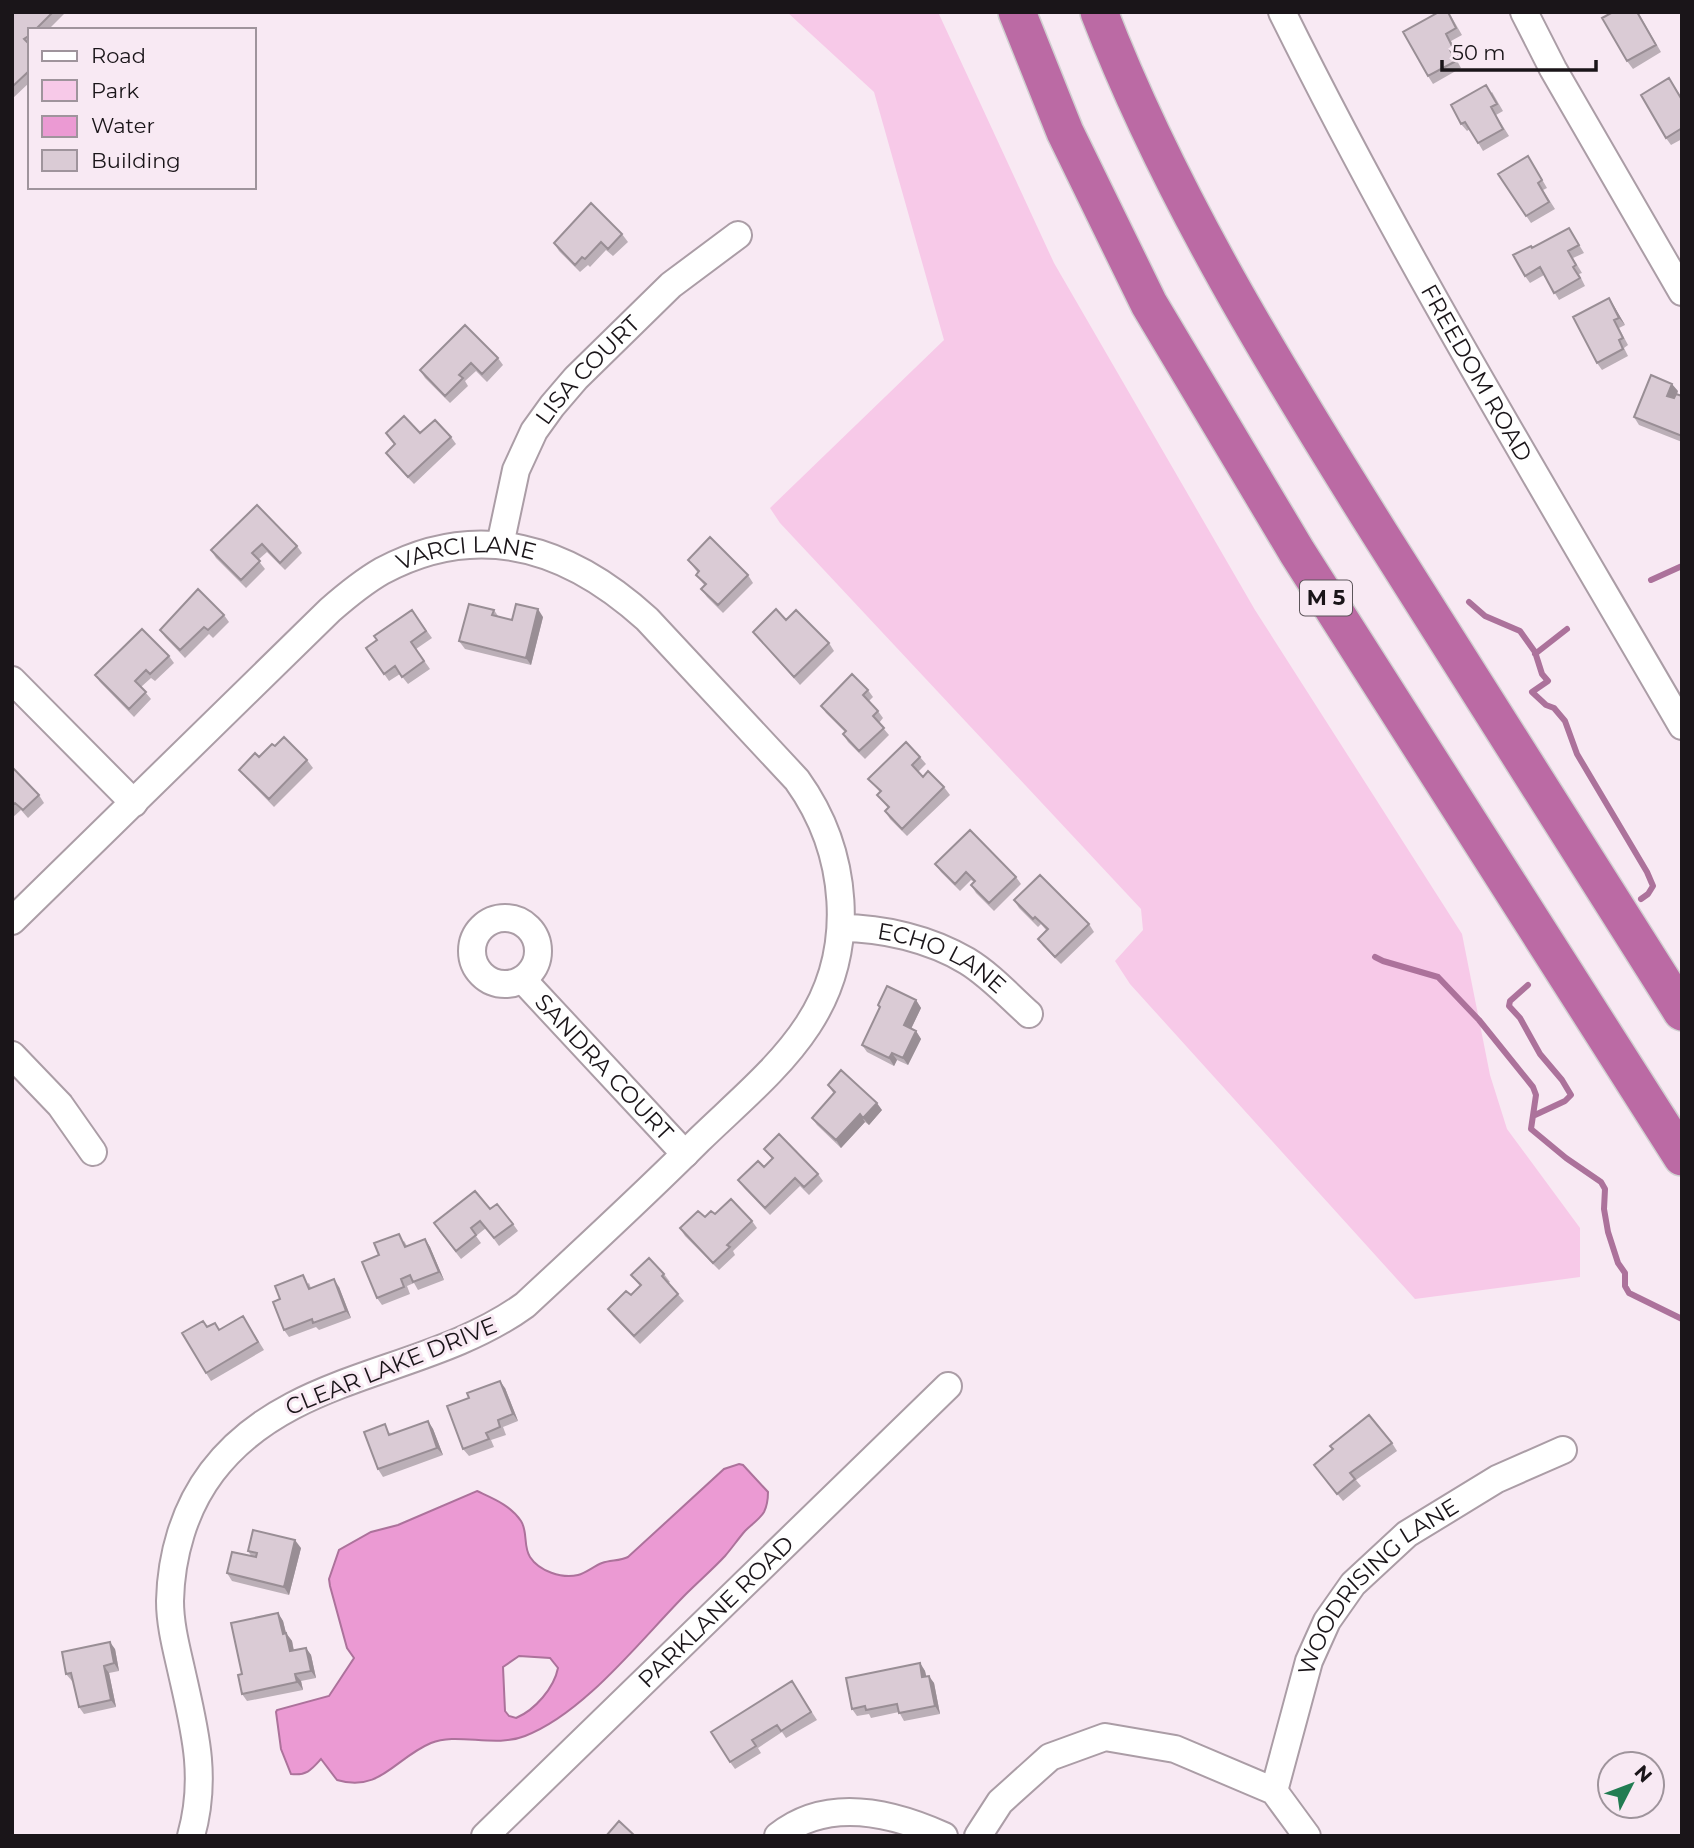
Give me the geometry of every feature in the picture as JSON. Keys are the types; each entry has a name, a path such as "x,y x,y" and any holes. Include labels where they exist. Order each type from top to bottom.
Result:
{"highway":[{"name":"M 5","path":"1017,12 1065,132 1150,304 1297,552 1682,1157"},
{"path":"1099,12 1113,49 1186,205 1285,382 1682,1012"}],"street":[{"name":"FREEDOM ROAD","path":"1282,12 1324,97 1460,342 1682,726"},
{"path":"1524,12 1553,69 1682,292"},
{"name":"LISA COURT","path":"500,545 516,470 534,431 552,406 576,378 671,285 738,235"},
{"name":"VARCI LANE","path":"12,921 259,677 355,589 408,558 470,543 527,550 565,563 621,596 647,619 797,780 817,809 831,844 841,893 839,937"},
{"path":"12,680 134,803"},
{"name":"ECHO LANE","path":"839,937 867,928 949,952 986,975 1029,1014"},
{"name":"CLEAR LAKE DRIVE","path":"191,1836 198,1809 200,1772 193,1723 172,1629 170,1603 176,1551 197,1494 207,1479 241,1439 285,1408 468,1337 525,1306 685,1154 797,1040 817,1010 825,992 839,937"},
{"name":"SANDRA COURT","path":"523,980 685,1154"},
{"path":"12,1055 60,1105 93,1152"},
{"name":"PARKLANE ROAD","path":"485,1836 948,1386"},
{"name":"WOODRISING LANE","path":"1274,1791 1310,1661 1327,1620 1353,1584 1407,1534 1497,1479 1563,1450"},
{"path":"978,1836 1000,1802 1050,1757 1105,1737 1175,1749 1274,1791 1307,1836"},
{"path":"778,1836 789,1827 821,1815 850,1811 873,1813 911,1822 944,1836"}],"green space":[{"path":"787,12 938,12 1054,263 1255,610 1462,934 1490,1075 1507,1129 1580,1228 1580,1277 1415,1299 1130,984 1115,961 1143,930 1141,909 780,523 770,508 944,340 874,92"}],"water":[{"path":"743,1465 768,1492 764,1512 612,1673 569,1710 547,1725 513,1739 452,1739 431,1743 418,1749 387,1772 365,1782 337,1780 321,1759 305,1773 291,1774 281,1749 277,1710 329,1696 354,1658 347,1648 329,1579 339,1550 371,1532 398,1525 477,1491 517,1515 523,1525 528,1553 534,1562 558,1575 578,1575 602,1563 628,1557 724,1469","holes":["519,1656 550,1658 558,1668 548,1691 537,1704 523,1714 516,1718 509,1716 505,1711 503,1667"]}],"building":[{"path":"12,12 53,12 37,28 28,28 28,36 24,39 28,43 28,72 12,87"},
{"path":"1439,12 1448,12 1456,28 1446,34 1456,61 1428,76 1403,32"},
{"path":"1613,12 1637,12 1656,45 1627,61 1602,18"},
{"path":"1669,78 1682,100 1682,128 1666,138 1641,95"},
{"path":"1486,85 1497,104 1491,107 1503,129 1478,143 1465,122 1461,124 1451,105"},
{"path":"1528,156 1542,180 1538,183 1549,202 1526,216 1498,174"},
{"path":"591,203 622,234 608,249 601,242 585,259 582,257 575,265 554,243"},
{"path":"1569,228 1579,245 1568,251 1580,278 1554,293 1540,267 1525,276 1513,255"},
{"path":"1609,298 1619,318 1614,320 1623,338 1619,340 1623,349 1597,363 1573,317"},
{"path":"465,325 498,358 482,374 471,363 459,375 463,378 445,396 420,370"},
{"path":"1651,375 1672,384 1667,396 1682,396 1682,436 1634,417"},
{"path":"404,416 420,433 435,420 451,437 408,477 386,453 395,444 386,433"},
{"path":"257,505 297,546 280,563 262,544 252,553 260,561 241,580 211,550"},
{"path":"710,537 748,575 718,605 701,589 706,584 696,575 699,571 688,560"},
{"path":"198,589 224,615 208,630 204,627 180,650 160,630"},
{"path":"469,604 494,610 492,615 512,620 516,604 538,609 526,658 459,641"},
{"path":"776,609 786,620 796,610 829,643 794,677 753,632"},
{"path":"412,610 426,631 411,642 424,661 402,677 395,666 384,674 366,648 377,640 374,636"},
{"path":"142,629 169,656 150,674 146,670 135,681 146,692 129,709 95,675"},
{"path":"852,674 868,690 863,695 878,711 873,716 884,728 859,751 843,734 846,731 821,706"},
{"path":"284,737 307,760 269,799 239,770 255,753 259,757"},
{"path":"906,742 920,757 912,765 923,777 928,771 944,787 902,829 885,811 889,807 877,795 881,791 868,779"},
{"path":"12,767 39,795 23,810 15,803 12,806"},
{"path":"970,830 1016,877 989,903 971,885 975,881 966,872 955,884 935,864"},
{"path":"1040,875 1089,924 1055,957 1038,939 1048,929 1035,917 1033,919 1014,900"},
{"path":"887,986 916,1000 904,1025 916,1031 903,1058 892,1053 889,1058 862,1045"},
{"path":"841,1070 877,1103 863,1118 860,1114 836,1140 812,1118 835,1092 828,1085"},
{"path":"779,1134 818,1174 804,1187 795,1178 765,1208 738,1180 758,1161 764,1167 773,1158 764,1149"},
{"path":"475,1191 490,1209 497,1204 513,1224 494,1238 480,1221 471,1228 476,1235 456,1251 434,1223"},
{"path":"731,1199 752,1221 713,1263 680,1228 698,1211 705,1217 711,1211 715,1214"},
{"path":"399,1234 405,1247 425,1239 439,1272 413,1282 410,1275 401,1279 404,1287 377,1298 362,1262 379,1255 374,1243"},
{"path":"649,1258 678,1294 634,1336 608,1309 626,1291 631,1295 641,1285 631,1275"},
{"path":"303,1275 309,1289 334,1279 346,1311 313,1323 312,1319 284,1330 273,1302 280,1299 275,1286"},
{"path":"243,1316 258,1342 206,1373 182,1333 203,1321 207,1327 215,1323 219,1330"},
{"path":"500,1381 513,1414 498,1420 500,1427 486,1433 489,1439 463,1449 447,1406 469,1398 467,1393"},
{"path":"1369,1415 1392,1443 1350,1473 1355,1479 1337,1494 1314,1465 1333,1449 1330,1446"},
{"path":"428,1421 437,1448 378,1469 364,1432 385,1424 389,1435"},
{"path":"253,1530 295,1540 284,1587 227,1573 232,1552 256,1557 257,1553 248,1551"},
{"path":"278,1613 290,1651 306,1648 311,1671 295,1674 297,1682 242,1694 238,1675 242,1674 231,1623"},
{"path":"110,1642 114,1663 104,1666 111,1700 79,1707 71,1673 66,1674 62,1652"},
{"path":"920,1663 922,1677 929,1676 935,1706 899,1713 897,1704 866,1710 865,1706 852,1709 846,1678"},
{"path":"792,1681 811,1712 781,1731 777,1725 752,1740 756,1746 730,1762 711,1732"},
{"path":"619,1821 635,1836 606,1836"}],"waterway":[{"path":"1651,580 1682,566"},
{"path":"1469,602 1485,616 1520,631 1535,652 1542,674 1548,681 1532,692 1546,705 1554,708 1565,721 1577,754 1647,872 1653,886 1641,899"},
{"path":"1535,654 1567,629"},
{"path":"1375,957 1438,977 1479,1020 1533,1087 1536,1095 1531,1129 1601,1182 1605,1189 1604,1209 1608,1232 1618,1263 1625,1273 1625,1286 1629,1293 1682,1319"},
{"path":"1528,985 1510,1001 1509,1006 1520,1018 1540,1054 1571,1095 1565,1101 1535,1115"}]}
